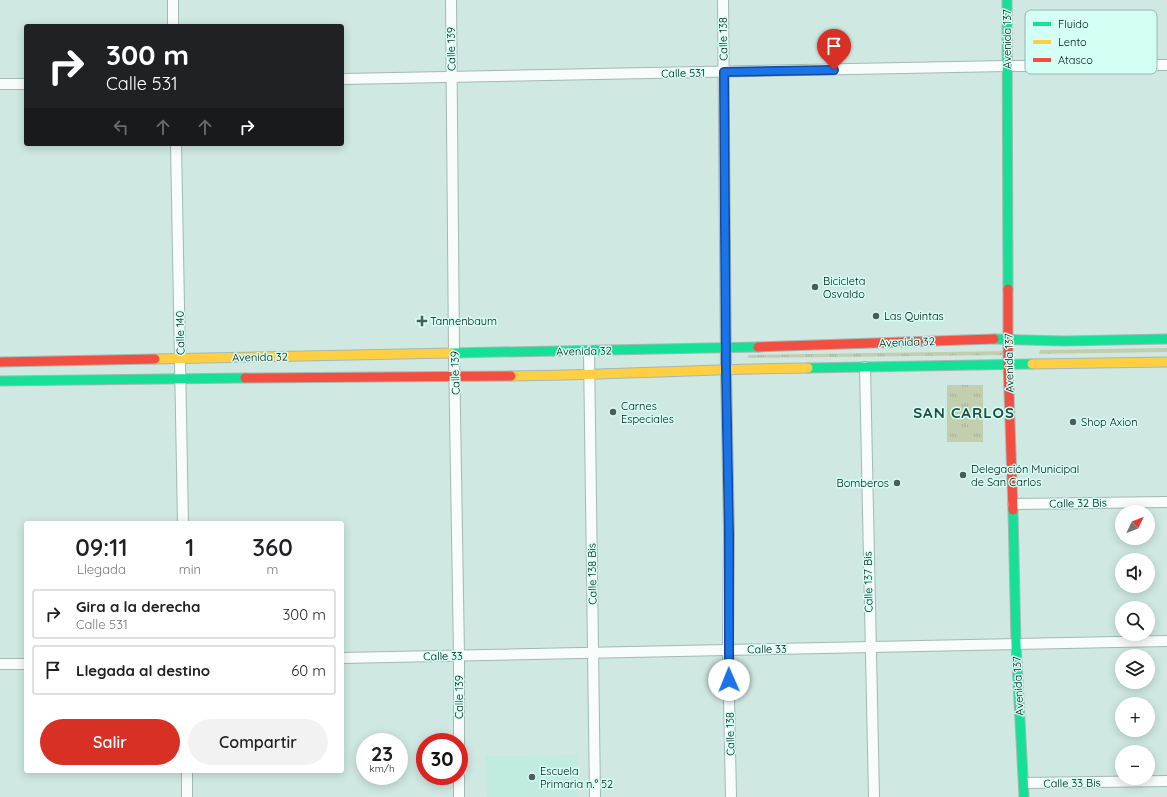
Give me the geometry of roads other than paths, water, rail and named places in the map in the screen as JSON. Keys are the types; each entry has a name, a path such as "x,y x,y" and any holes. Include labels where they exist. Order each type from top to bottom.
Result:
{"main road":[{"name":"Avenida 137","path":"1007,0 1008,364 1016,644 1024,797"},
{"name":"Avenida 32","path":"0,362 726,348 1008,339 1064,341 1167,339"},
{"name":"Avenida 32","path":"0,381 590,375 726,370 1167,362"}],"street":[{"path":"173,0 174,24"},
{"name":"Calle 139","path":"451,0 459,733"},
{"name":"Calle 138","path":"723,0 729,533 728,650 731,797"},
{"name":"Calle 531","path":"1157,65 1167,65"},
{"name":"Calle 531","path":"344,79 1025,66"},
{"path":"0,84 24,84"},
{"name":"Calle 140","path":"176,146 184,521"},
{"name":"Calle 138 Bis","path":"589,351 595,797"},
{"name":"Calle 137 Bis","path":"865,367 874,797"},
{"name":"Calle 32 Bis","path":"1013,504 1167,502"},
{"name":"Calle 33","path":"344,658 1167,641"},
{"path":"0,664 24,664"},
{"path":"187,773 188,797"},
{"name":"Calle 33 Bis","path":"1024,783 1167,781"},
{"path":"459,785 459,797"}],"place":[{"name":"Bicicleta Osvaldo","path":"815,287"},
{"name":"Las Quintas","path":"876,316"},
{"name":"Tannenbaum","path":"422,321"},
{"name":"Carnes Especiales","path":"613,412"},
{"name":"Shop Axion","path":"1073,422"},
{"name":"Delegación Municipal de San Carlos","path":"963,475"},
{"name":"Bomberos","path":"897,483"},
{"name":"Escuela Primaria n.° 52","path":"532,777"}],"district":[{"name":"SAN CARLOS","path":"964,412"}]}
